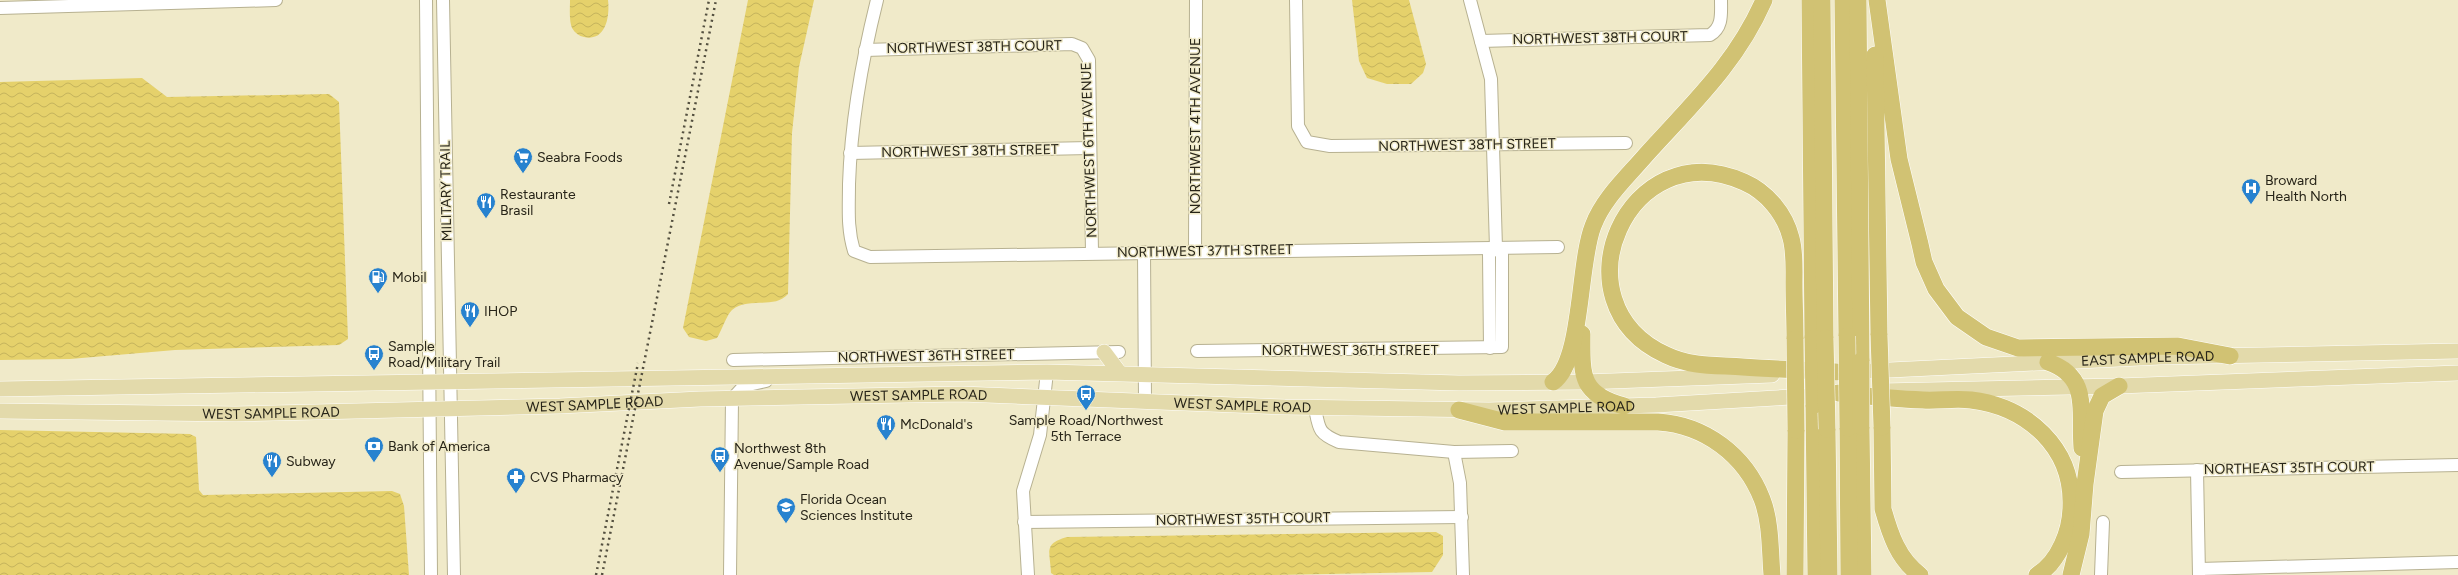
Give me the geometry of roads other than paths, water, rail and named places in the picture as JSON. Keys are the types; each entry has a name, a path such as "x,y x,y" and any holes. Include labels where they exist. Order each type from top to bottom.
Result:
{"highway":[{"path":"1553,382 1561,375 1567,365 1578,325 1585,254 1599,213 1615,190 1712,84 1747,35 1764,0"},
{"path":"1810,0 1821,430 1828,575"},
{"path":"1819,338 1822,0"},
{"path":"1844,0 1854,336 1855,427 1863,575"},
{"path":"1854,336 1858,0"},
{"path":"1877,0 1875,45 1883,509 1897,549 1908,565 1920,575"},
{"path":"1877,0 1900,159 1924,262 1936,289 1957,317 1986,337 2018,348 2178,346 2230,356"},
{"path":"1795,575 1796,430 1795,339 1794,261 1791,237 1774,205 1758,190 1725,176 1693,173 1651,188 1631,206 1618,227 1613,240 1609,273 1618,308 1626,323 1639,339 1664,355 1695,365 1837,372"},
{"path":"1578,325 1582,332 1582,362 1585,382 1594,394 1624,406"},
{"path":"2048,362 2065,369 2078,387 2081,396 2085,484"},
{"path":"2071,575 2081,534 2085,484 2096,405 2105,393 2119,386"},
{"path":"1838,393 1923,400 1962,399 1980,401 2026,420 2043,434 2065,463 2071,489 2071,515 2067,533 2057,552 2037,575"},
{"path":"1459,410 1505,422 1658,422 1676,424 1699,430 1728,451 1754,481 1763,501 1770,538 1772,575"},
{"path":"1849,575 1855,427"},
{"path":"1816,575 1821,430"}],"main road":[{"name":"EAST SAMPLE ROAD","path":"1837,372 2048,362 2458,351"},
{"path":"1112,352 1119,372"},
{"name":"WEST SAMPLE ROAD","path":"0,389 1047,372 1119,372 1409,382 1585,382 1837,372"},
{"name":"EAST SAMPLE ROAD","path":"1838,393 2119,386 2458,373"},
{"name":"WEST SAMPLE ROAD","path":"0,411 196,415 449,409 732,399 961,394 1315,408 1459,410 1624,406 1794,398 1838,393"}],"street":[{"path":"0,8 276,0"},
{"name":"MILITARY TRAIL","path":"426,0 428,409 431,575"},
{"name":"MILITARY TRAIL","path":"442,0 449,409 454,575"},
{"path":"850,153 865,50 877,0"},
{"name":"NORTHWEST 4TH AVENUE","path":"1195,251 1196,0"},
{"name":"NORTHWEST 38TH STREET","path":"1296,0 1298,126 1307,142 1330,146 1626,142"},
{"path":"1470,0 1491,79 1496,248"},
{"name":"NORTHWEST 38TH COURT","path":"1481,41 1710,35 1717,30 1721,19 1721,0"},
{"name":"NORTHWEST 38TH COURT","path":"865,50 1072,44 1082,48"},
{"name":"NORTHWEST 6TH AVENUE","path":"1082,48 1089,60 1092,252"},
{"name":"NORTHWEST 38TH STREET","path":"850,153 1090,148"},
{"name":"NORTHWEST 37TH STREET","path":"850,153 848,232 854,251 870,257 1092,252 1558,247"},
{"name":"NORTHWEST 36TH STREET","path":"1197,351 1496,348 1489,254 1496,248"},
{"path":"1144,252 1145,401"},
{"name":"NORTHWEST 36TH STREET","path":"733,360 1112,352"},
{"path":"730,575 732,399 744,386 792,376 795,359"},
{"path":"1028,575 1023,487 1038,441 1045,397 1047,372"},
{"path":"1315,408 1319,429 1325,436 1339,442 1454,452 1512,451"},
{"path":"1454,452 1460,483 1463,575"},
{"name":"NORTHEAST 35TH COURT","path":"2120,472 2458,465"},
{"path":"2197,470 2199,572 2458,562"},
{"name":"NORTHWEST 35TH COURT","path":"1024,522 1462,517"},
{"path":"2101,575 2103,522"}],"water":[{"path":"570,0 608,0 607,20 602,32 591,38 582,37 576,33 570,22"},
{"path":"748,0 814,0 799,67 792,133 788,294 782,299 776,301 738,306 732,310 726,319 717,338 706,341 689,337 683,328"},
{"path":"1352,0 1409,0 1426,64 1423,73 1411,84 1387,84 1367,78 1359,61"},
{"path":"142,78 167,97 329,94 339,102 348,339 339,345 175,350 70,359 0,360 0,82"},
{"path":"0,430 190,434 196,437 199,490 203,495 392,491 400,494 404,506 409,575 0,575"},
{"path":"1436,532 1443,536 1443,555 1432,572 1274,575 1054,575 1051,573 1049,554 1051,546 1054,542 1067,537"}],"railway":[{"path":"669,204 709,0"},
{"path":"602,575 716,0"},
{"path":"596,575 638,363"}],"place":[{"name":"Seabra Foods","path":"523,174"},
{"name":"Broward Health North","path":"2251,205"},
{"name":"Restaurante Brasil","path":"486,219"},
{"name":"Mobil","path":"378,294"},
{"name":"IHOP","path":"470,328"},
{"name":"Sample Road/Military Trail","path":"374,371"},
{"name":"Sample Road/Northwest 5th Terrace","path":"1086,411"},
{"name":"McDonald's","path":"886,441"},
{"name":"Bank of America","path":"374,463"},
{"name":"Northwest 8th Avenue/Sample Road","path":"720,473"},
{"name":"Subway","path":"272,478"},
{"name":"CVS Pharmacy","path":"516,494"},
{"name":"Florida Ocean Sciences Institute","path":"786,524"}]}
